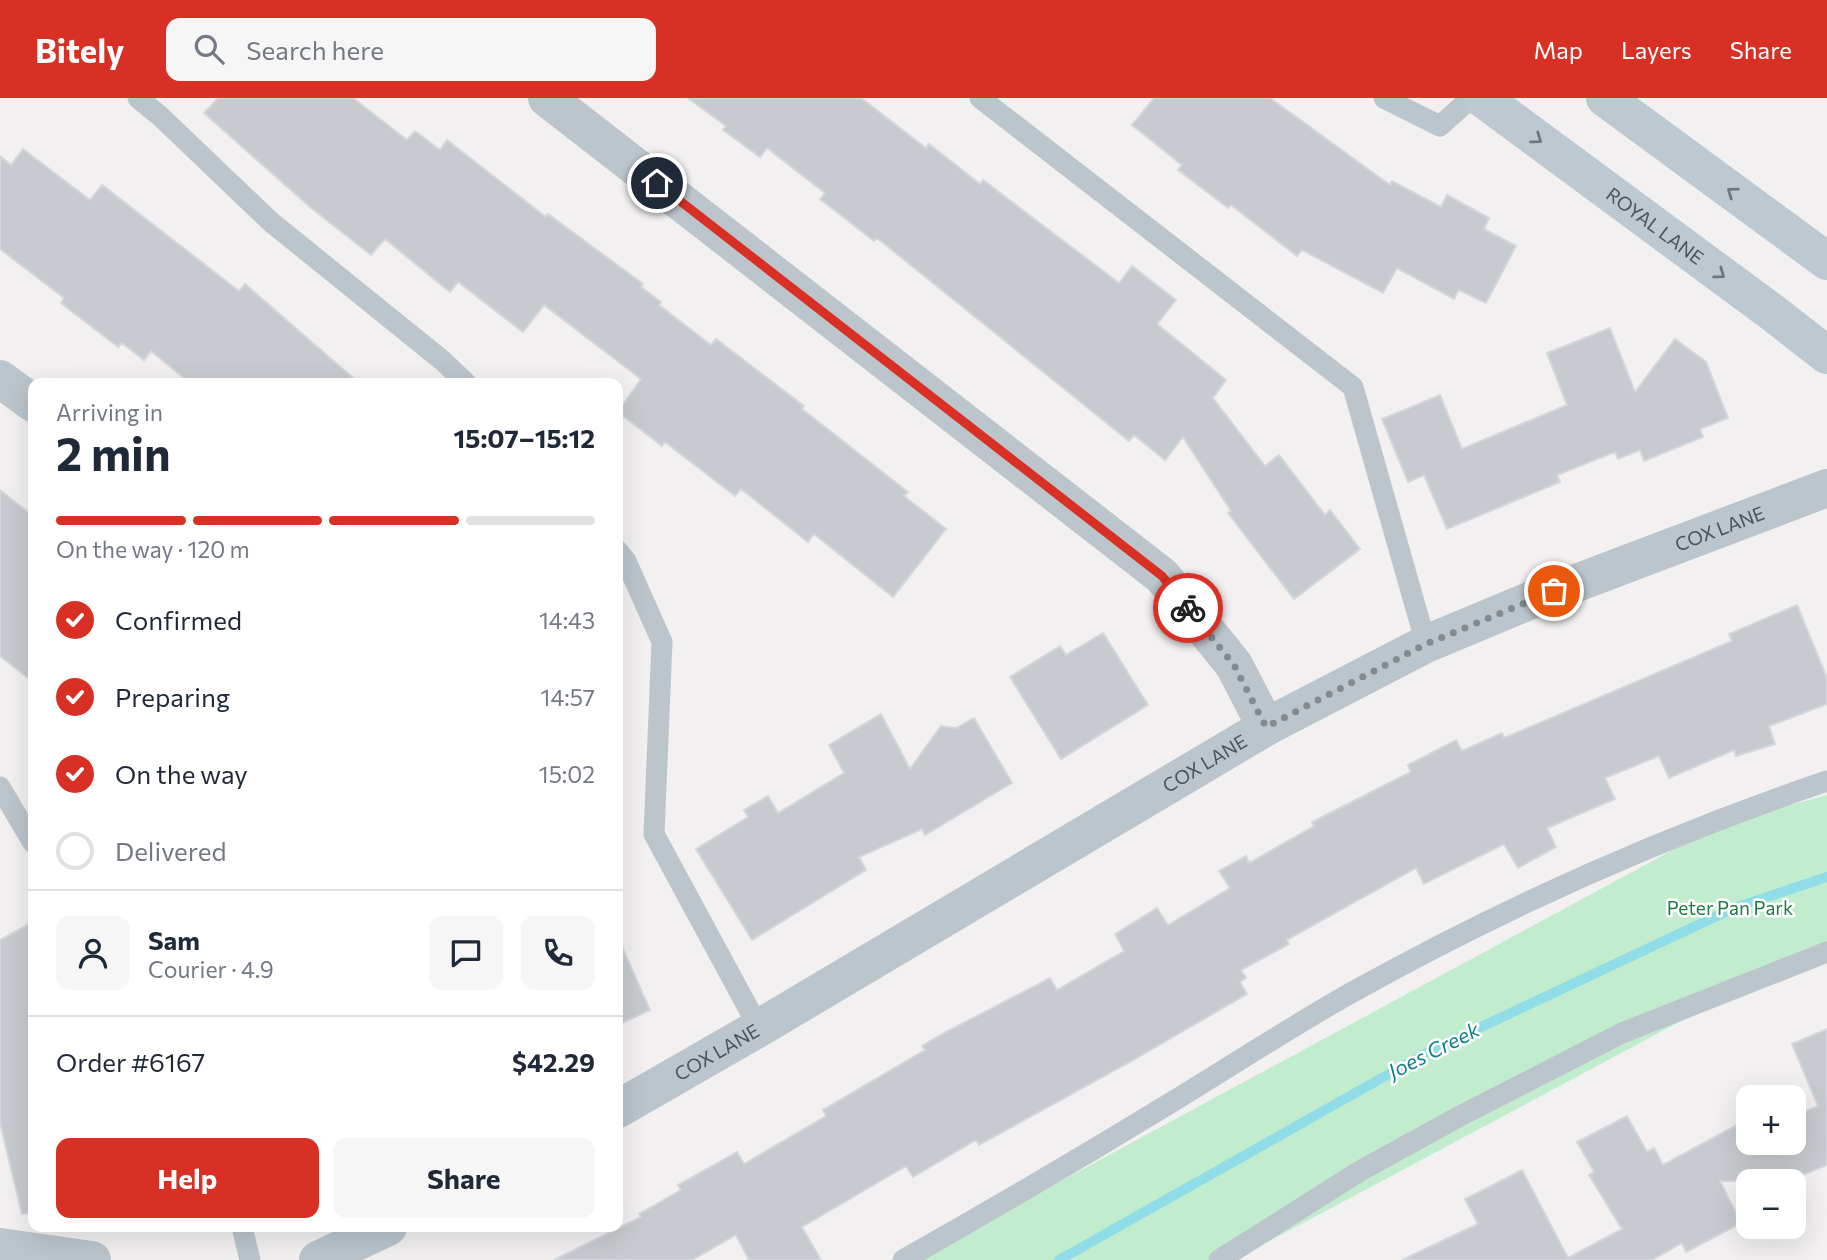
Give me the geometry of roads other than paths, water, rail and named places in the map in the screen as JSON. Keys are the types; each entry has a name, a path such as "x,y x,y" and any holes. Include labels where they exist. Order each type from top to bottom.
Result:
{"main road":[{"name":"ROYAL LANE","path":"1482,98 1827,355"},
{"path":"1605,98 1827,261"}],"street":[{"path":"547,98 1162,576 1234,665 1266,727"},
{"path":"0,379 28,399"},
{"name":"COX LANE","path":"623,1106 1266,727 1426,644 1529,601 1827,488"},
{"path":"317,1260 377,1232"},
{"path":"0,1247 93,1260"}],"lane":[{"path":"138,98 271,222 461,378"},
{"path":"980,98 1353,387 1426,644"},
{"path":"1384,98 1440,126 1471,98"},
{"path":"623,557 662,642 654,834 759,1028"},
{"path":"903,1260 1159,1110 1347,995 1460,934 1592,872 1758,804 1827,781"},
{"path":"0,787 28,835"},
{"path":"1219,1260 1360,1171 1460,1116 1611,1039 1827,952"},
{"path":"243,1232 250,1260"}],"waterway":[{"name":"Joes Creek","path":"1059,1260 1428,1052 1734,908 1827,877"}],"park label":[{"name":"Peter Pan Park","path":"1730,908"}]}
